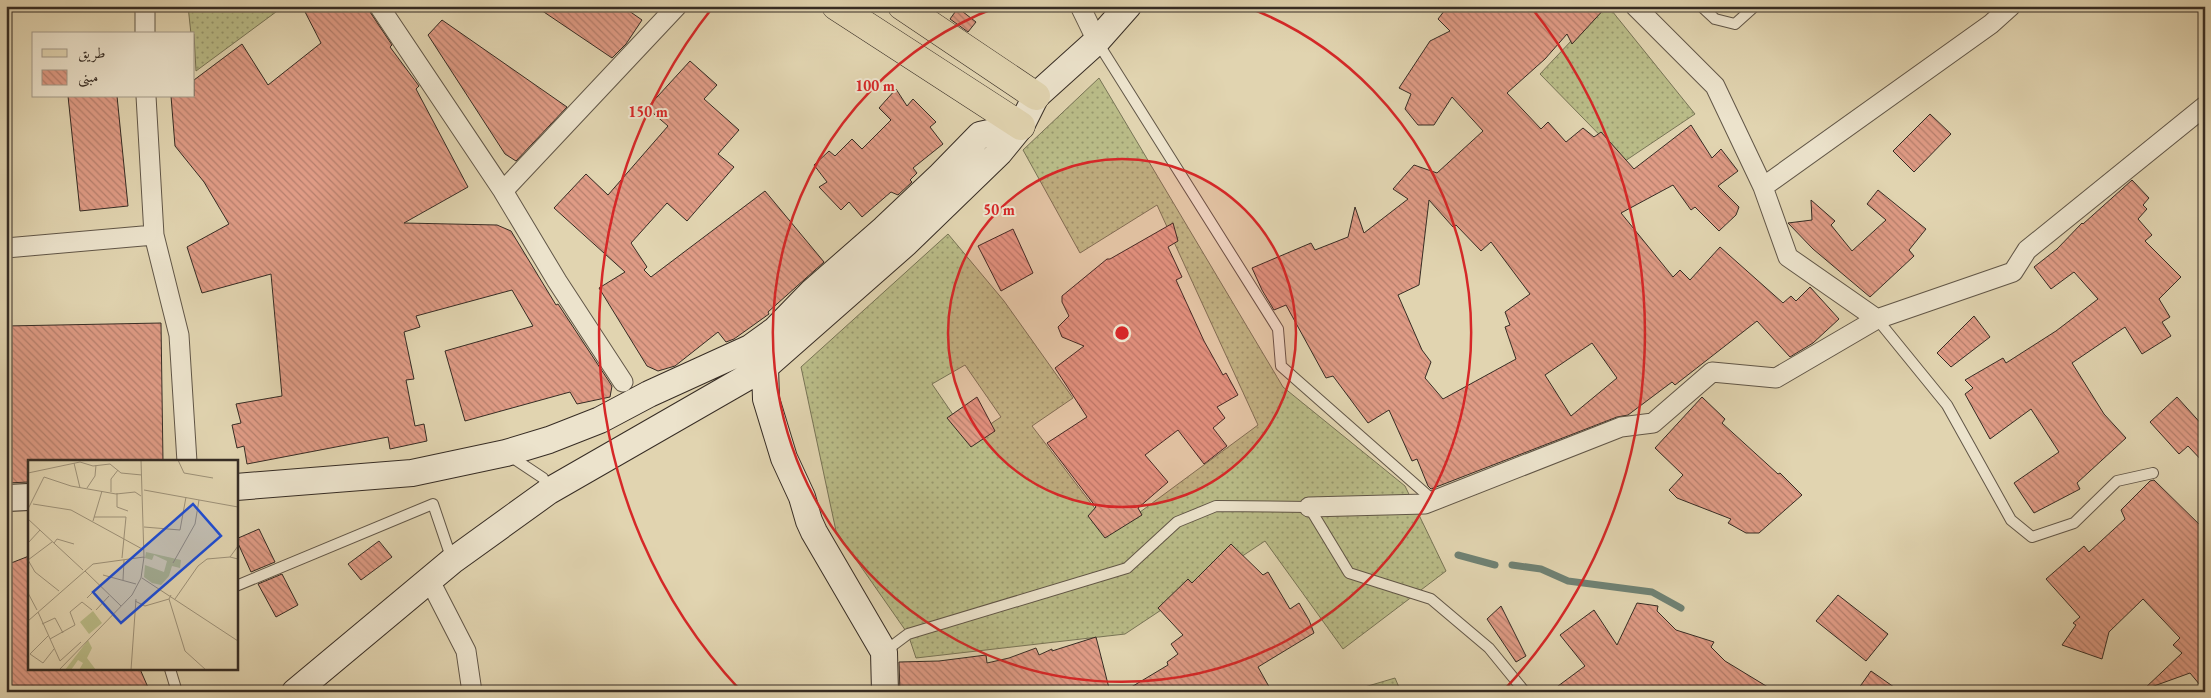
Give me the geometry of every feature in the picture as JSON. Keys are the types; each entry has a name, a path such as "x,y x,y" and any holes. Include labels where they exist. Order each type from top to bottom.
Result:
{"main road":[{"path":"836,6 1022,126"},
{"path":"902,6 1036,96"},
{"path":"1022,126 1036,96 1097,41 1128,6"},
{"path":"295,692 452,561 549,491 761,355 775,330 812,292 884,229 980,135 1022,126"},
{"path":"238,487 412,473 506,453 549,440 600,420 649,394 750,348 761,355"},
{"path":"761,355 766,399 784,458 802,497 809,521 884,652 885,692"},
{"path":"6,498 28,497"}],"street":[{"path":"144,6 145,32"},
{"path":"379,6 503,191 623,382"},
{"path":"503,191 678,6"},
{"path":"1080,6 1097,41"},
{"path":"1635,6 1715,86 1763,187 1788,257 1877,319"},
{"path":"1763,187 1991,24 2011,6"},
{"path":"146,98 154,235 179,335 187,460"},
{"path":"1309,508 1425,504 1434,501 1621,427 1653,423 1712,372 1776,378 1877,319 2013,272 2027,250 2205,106"},
{"path":"6,248 154,235"},
{"path":"430,581 466,651 472,692"}],"lane":[{"path":"1701,6 1716,19 1735,24 1755,6"},
{"path":"1097,41 1278,329 1281,366 1434,501"},
{"path":"1877,319 1947,405 2011,520 2032,536 2074,523 2118,481 2153,473"},
{"path":"506,453 543,478 549,491"},
{"path":"238,585 433,504 452,561"},
{"path":"884,652 908,634 1127,568 1177,522 1216,506 1309,508 1349,573 1431,600 1489,648 1525,692"},
{"path":"170,670 177,692"}],"green space":[{"path":"188,6 284,6 196,71 195,32 191,32"},
{"path":"1604,6 1608,6 1695,114 1625,161 1540,74"},
{"path":"1099,78 1283,387 1405,486 1446,571 1343,649 1265,541 1125,634 916,658 908,634 836,531 801,367 948,234 1004,301 1073,398 1032,426 1113,532 1258,425 1157,205 1080,253 1023,150","holes":["965,365 1001,417 969,438 932,384"]},
{"path":"1395,678 1401,692 1351,691"}],"building":[{"path":"302,6 368,6 392,45 390,47 419,86 416,89 468,187 404,223 497,225 511,231 556,305 558,304 612,386 610,397 577,404 570,392 465,421 445,351 533,326 512,290 416,316 420,327 404,332 414,379 406,380 415,426 424,424 427,441 390,449 388,437 247,464 244,446 237,448 232,425 241,423 236,404 282,396 271,274 202,293 187,247 229,224 204,182 175,146 171,98 195,98 195,79 242,44 268,85 321,43"},
{"path":"535,6 622,6 642,20 626,44 612,58"},
{"path":"1448,6 1607,6 1572,44 1567,34 1545,59 1507,93 1541,129 1548,122 1566,142 1583,128 1594,137 1601,132 1634,169 1691,125 1712,158 1721,149 1738,171 1718,186 1739,207 1736,215 1719,231 1695,207 1691,210 1673,185 1621,213 1673,277 1680,270 1690,280 1720,247 1783,303 1791,296 1796,301 1810,287 1839,319 1813,343 1790,357 1757,321 1675,385 1672,382 1628,415 1617,417 1431,489 1417,459 1412,461 1389,410 1368,423 1333,376 1326,378 1286,305 1274,310 1252,268 1311,243 1315,250 1348,237 1355,207 1364,233 1408,199 1393,189 1414,165 1437,173 1483,131 1452,97 1434,125 1418,125 1405,109 1411,94 1399,88 1430,41 1450,31 1438,19","holes":["1429,200 1453,227 1456,225 1481,251 1491,242 1530,294 1505,312 1510,325 1505,327 1516,359 1443,399 1425,378 1431,362 1422,350 1398,295 1419,285","1592,343 1617,378 1571,416 1545,375"]},
{"path":"958,8 976,22 968,32 950,19"},
{"path":"442,20 567,107 516,161 505,154 428,35"},
{"path":"690,61 717,85 704,99 739,130 718,154 734,167 687,221 667,203 631,243 647,267 644,270 651,277 765,191 824,262 768,312 769,314 734,339 726,342 718,332 675,366 658,371 647,366 599,288 625,272 554,208 586,174 608,195 668,126 647,108"},
{"path":"896,89 907,106 913,99 936,122 930,127 943,144 913,168 917,173 910,180 912,182 898,195 891,192 862,217 849,202 841,210 819,187 827,182 814,165 829,151 835,156 852,139 862,149 891,120 879,108"},
{"path":"68,98 117,98 128,206 80,211"},
{"path":"1930,114 1951,134 1914,172 1893,151"},
{"path":"2132,180 2149,198 2143,205 2147,209 2138,219 2152,235 2145,241 2181,277 2159,299 2170,317 2162,322 2171,336 2142,354 2125,327 2072,363 2104,414 2126,438 2077,483 2080,489 2034,513 2014,483 2059,452 2031,409 1990,439 1965,394 1973,388 1965,380 2003,358 2006,363 2056,331 2098,299 2074,272 2051,289 2034,267 2057,249 2082,223"},
{"path":"1878,190 1926,229 1909,250 1914,256 1870,297 1813,249 1788,223 1812,220 1811,200 1835,221 1831,225 1852,251 1886,220 1867,204"},
{"path":"1173,223 1178,241 1168,247 1182,277 1176,280 1204,341 1223,375 1226,373 1238,395 1217,407 1225,418 1213,428 1227,446 1204,464 1178,430 1145,455 1168,482 1138,508 1142,515 1105,538 1088,516 1096,507 1047,443 1087,417 1055,368 1084,346 1062,337 1058,327 1069,316 1062,302 1062,296 1107,259"},
{"path":"1013,229 1033,273 1001,291 978,246"},
{"path":"1974,316 1990,337 1951,367 1937,353"},
{"path":"161,323 163,460 28,460 28,482 6,483 6,326"},
{"path":"977,397 995,431 971,447 947,418"},
{"path":"1702,397 1725,419 1722,423 1778,474 1780,473 1802,495 1759,533 1746,533 1728,523 1731,519 1677,498 1669,490 1683,475 1655,448"},
{"path":"2177,397 2205,428 2205,464 2188,446 2179,454 2150,422"},
{"path":"2154,480 2205,530 2205,691 2190,673 2143,690 2182,653 2173,645 2180,638 2143,599 2109,632 2102,659 2062,645 2076,625 2073,623 2080,617 2046,579 2084,546 2089,552 2125,519 2121,510 2150,481"},
{"path":"259,529 275,562 251,572 238,543 238,538"},
{"path":"379,541 392,557 361,580 348,564"},
{"path":"1231,544 1263,575 1268,572 1290,609 1299,603 1314,633 1258,667 1272,692 1123,692 1168,665 1167,662 1178,654 1171,644 1183,635 1158,608 1188,579 1192,583"},
{"path":"28,556 28,670 140,670 150,692 6,692 6,565"},
{"path":"282,574 298,605 276,617 258,584"},
{"path":"1838,595 1888,634 1866,661 1816,621"},
{"path":"1637,603 1658,606 1657,611 1676,630 1714,642 1711,647 1725,661 1776,692 1550,692 1585,666 1560,635 1594,610 1617,645"},
{"path":"1501,606 1526,656 1516,662 1487,619"},
{"path":"1096,637 1110,692 1014,692 1013,690 992,692 900,692 899,662 939,661 986,655 987,663 1009,658 1036,648 1039,655 1052,649 1052,651"},
{"path":"1871,671 1901,692 1856,692"}],"waterway":[{"path":"1458,555 1495,565"},
{"path":"1512,565 1541,569 1568,581 1652,592 1681,608"}]}
